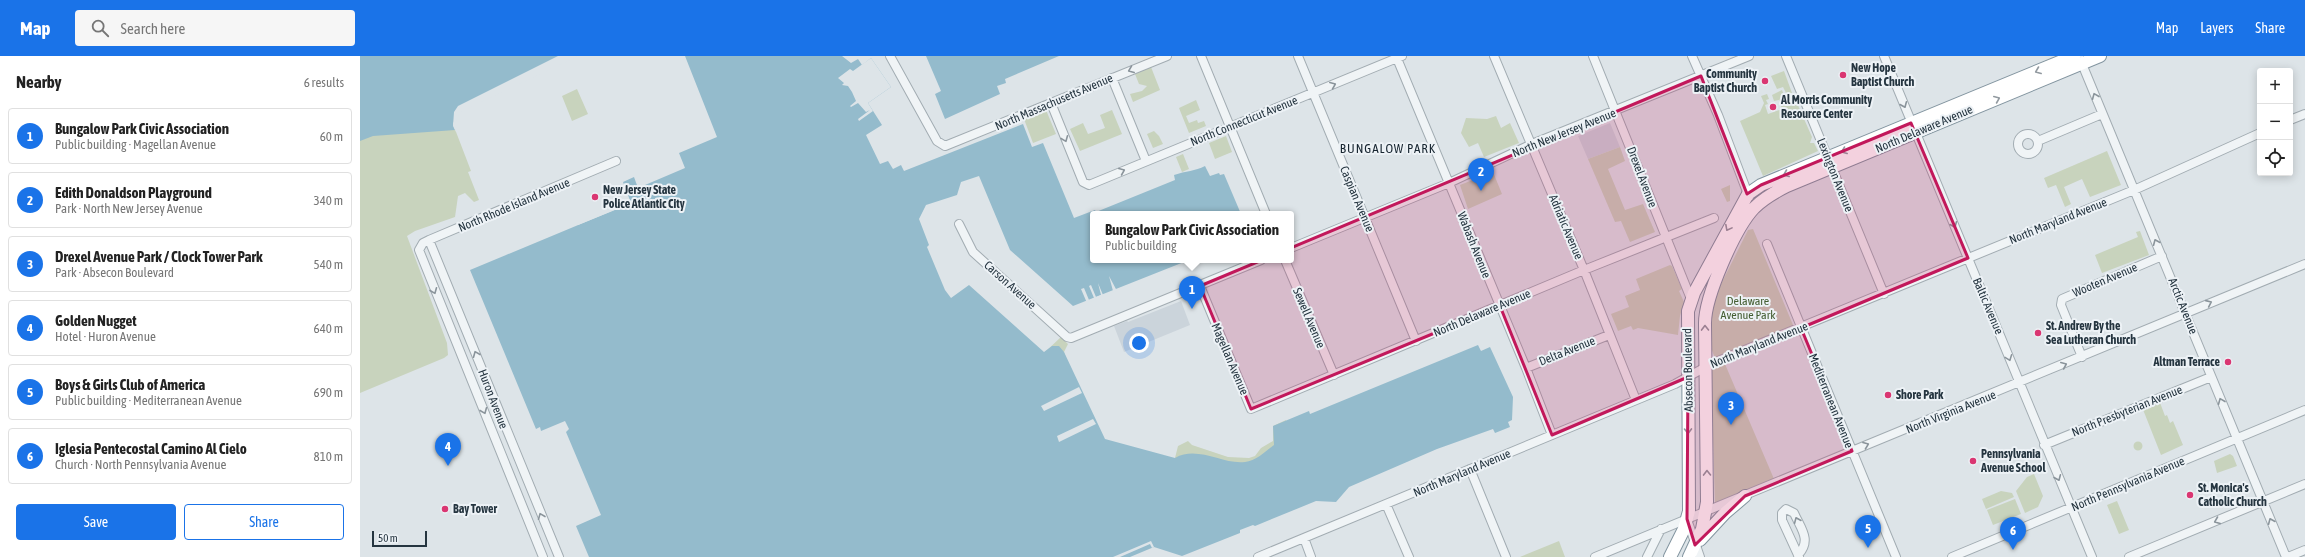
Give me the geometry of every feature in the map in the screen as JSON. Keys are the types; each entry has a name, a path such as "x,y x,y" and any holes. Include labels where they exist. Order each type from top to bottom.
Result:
{"highway":[{"name":"North Delaware Avenue","path":"1748,194 1761,185 1830,162 2078,59 2100,56"},
{"name":"North Delaware Avenue","path":"1753,209 1781,189 1830,162"},
{"name":"Absecon Boulevard","path":"1670,557 1687,519 1690,500 1687,317 1691,299 1748,194"},
{"name":"Absecon Boulevard","path":"1689,557 1695,545 1706,512 1705,320 1708,299 1739,232 1753,209"},
{"path":"1695,545 1722,516 1745,496"}],"street":[{"name":"North Massachusetts Avenue","path":"890,56 940,145 949,146 1167,56"},
{"path":"1201,56 1265,211"},
{"name":"Caspian Avenue","path":"1298,56 1416,341"},
{"name":"Adriatic Avenue","path":"1494,56 1532,144 1584,270 1608,335 1636,400"},
{"name":"Drexel Avenue","path":"1593,56 1691,299"},
{"path":"1692,56 1718,115 1753,209"},
{"name":"North New Jersey Avenue","path":"1294,247 1449,183 1532,144 1749,56"},
{"name":"Lexington Avenue","path":"1786,56 1884,294"},
{"name":"Baltic Avenue","path":"1884,56 2044,445 2092,557"},
{"name":"North Connecticut Avenue","path":"1051,103 1083,182 1086,185 1398,57"},
{"name":"Wabash Avenue","path":"1398,57 1526,368 1552,435"},
{"name":"Arctic Avenue","path":"2078,59 2162,256 2236,438 2287,557"},
{"path":"1112,78 1146,161"},
{"path":"2038,141 2102,114"},
{"path":"2293,119 2305,114"},
{"name":"North Maryland Avenue","path":"1258,557 1636,400 1688,378 1705,368 2134,190 2257,133"},
{"name":"North Rhode Island Avenue","path":"429,240 616,161"},
{"name":"North Delaware Avenue","path":"1251,409 1584,270 1714,218"},
{"name":"Carson Avenue","path":"959,224 970,248 976,255 1067,337 1071,338 1200,286"},
{"name":"Huron Avenue","path":"543,557 419,255 420,246 429,240 559,557"},
{"name":"Mediterranean Avenue","path":"1767,244 1896,557"},
{"name":"Wooten Avenue","path":"2082,357 2061,305 2062,299 2162,256"},
{"path":"1200,286 1254,263"},
{"name":"Sewell Avenue","path":"1286,263 1334,375"},
{"name":"North Virginia Avenue","path":"1595,557 2019,384 2305,264"},
{"name":"Magellan Avenue","path":"1200,286 1251,409"},
{"name":"Delta Avenue","path":"1526,368 1608,335"},
{"name":"North Presbyterian Avenue","path":"2044,445 2211,377"},
{"name":"North Pennsylvania Avenue","path":"1952,557 1969,554 2071,508 2305,410"},
{"path":"1470,469 1506,557"},
{"path":"2129,557 2305,484"},
{"path":"1386,504 1409,557"},
{"path":"1786,509 1794,513 1806,541 1804,548 1798,556 1782,520 1782,513 1786,509"},
{"path":"1687,519 1700,557"},
{"path":"1647,557 1661,529"},
{"path":"1304,538 1312,557"},
{"path":"2287,557 2305,550"}],"highlighted area":[{"path":"1701,76 1747,194 1761,185 1911,123 1968,258 1801,328 1852,451 1745,496 1695,545 1687,519 1688,377 1552,435 1500,306 1251,409 1200,286"}],"shaded area":[{"path":"1610,123 1620,147 1588,159 1578,136"},
{"path":"1181,301 1190,325 1124,352 1114,326"}],"green space":[{"path":"1151,67 1160,90 1133,102 1130,94 1142,91 1147,86 1139,84 1135,74"},
{"path":"1784,71 1792,93 1787,95 1783,87 1777,89 1771,76"},
{"path":"577,89 588,114 572,121 562,96"},
{"path":"1782,90 1788,106 1797,103 1812,137 1810,143 1814,143 1818,151 1763,176 1740,121 1760,112 1764,103 1761,96 1767,94 1769,99 1766,100 1768,104 1765,105 1768,114 1782,109 1779,100 1774,101 1772,95"},
{"path":"1196,100 1200,110 1186,116 1189,123 1197,120 1198,123 1204,121 1206,126 1189,133 1179,108"},
{"path":"1046,110 1056,134 1033,143 1024,119"},
{"path":"1112,110 1122,134 1080,151 1070,129 1083,123 1088,134 1105,128 1100,115"},
{"path":"360,115 453,124 471,171 468,172 479,200 474,202 465,193 458,196 455,217 415,231 407,236 447,343 448,355 360,393"},
{"path":"1496,116 1501,128 1510,123 1519,143 1484,157 1478,143 1469,147 1461,133 1466,118 1487,119"},
{"path":"1154,131 1159,136 1163,144 1153,148 1147,134"},
{"path":"1226,136 1232,152 1215,159 1209,143"},
{"path":"1620,147 1625,161 1608,169 1625,210 1643,204 1655,232 1630,242 1621,221 1615,222 1588,159"},
{"path":"2107,151 2121,185 2090,197 2082,179 2064,187 2071,204 2065,207 2056,185 2048,188 2044,178"},
{"path":"1183,154 1189,169 1182,172 1176,157"},
{"path":"1493,172 1502,194 1468,209 1460,185"},
{"path":"1730,185 1730,201 1727,202 1721,189"},
{"name":"Delaware Avenue Park","path":"1753,229 1793,325 1791,329 1715,358 1711,348 1711,313 1715,296 1748,230"},
{"path":"2140,231 2149,255 2102,273 2095,255 2138,237 2136,232"},
{"path":"1670,265 1672,266 1682,289 1679,291 1684,302 1680,316 1678,335 1638,328 1633,330 1631,326 1618,331 1611,314 1629,307 1625,296 1640,290 1636,279"},
{"path":"1061,337 1068,344 1064,352 1066,358 1045,352"},
{"path":"1725,364 1774,479 1715,505 1711,371 1713,368"},
{"path":"2159,400 2165,416 2167,415 2170,423 2173,421 2183,445 2161,455 2142,407"},
{"path":"1286,420 1287,427 1261,469 1175,458 1178,446 1188,441 1192,445 1228,457 1249,458 1255,456 1261,448 1273,441 1273,426"},
{"path":"2138,441 2143,446 2138,451 2133,446"},
{"path":"2230,454 2233,456 2237,466 2217,473 2214,461"},
{"path":"2034,474 2043,496 2038,507 2025,513 2016,491 2027,477"},
{"path":"2001,491 2012,493 2014,497 1986,509 1982,499"},
{"path":"2015,499 2021,514 1993,525 1987,510"},
{"path":"2117,501 2129,530 2119,534 2107,505"},
{"path":"1559,541 1565,557 1520,557"}],"water":[{"path":"360,56 576,56 458,111 453,124 455,130 373,136 360,141"},
{"path":"685,56 842,56 851,63 858,59 862,65 871,58 891,87 868,103 882,125 866,135 880,164 888,161 893,169 901,165 904,171 1023,124 1032,147 1043,143 1074,218 1090,212 1090,263 1181,263 1073,306 1010,250 979,176 961,182 957,195 926,205 919,219 929,245 927,247 945,290 951,298 969,285 1044,352 1052,346 1059,346 1064,352 1105,439 1175,458 1184,455 1201,454 1228,461 1245,462 1253,460 1274,445 1273,426 1309,411 1310,414 1478,345 1481,351 1490,347 1513,397 1512,420 1508,422 1510,427 1495,433 1493,429 1437,449 1349,487 1336,502 1316,501 1255,526 1253,525 1240,530 1240,533 1182,556 1154,547 1130,557 589,557 576,526 601,515 566,432 569,429 565,421 541,431 540,427 536,429 470,270 631,203 623,182 634,177 638,188 685,168 679,153 717,137"},
{"path":"926,56 1059,56 1005,79 1006,83 997,86 1000,94 945,119 935,94 941,91"},
{"path":"1205,166 1210,176 1219,173 1220,175 1224,174 1240,211 1098,211 1175,180 1174,175"}],"pier":[{"path":"558,56 578,56 460,112 455,124 456,132 453,126 454,112 458,106"},
{"path":"871,58 891,87 868,103 873,111 859,121 858,119 870,110 866,112 858,103 851,107 850,106 856,101 848,86 842,85 844,83 838,78 850,69 853,71"},
{"path":"627,203 627,205 578,225 577,223"},
{"path":"1109,276 1117,291 1087,303 1081,289 1084,288 1089,300 1094,298 1089,286 1091,285 1096,297 1101,295 1098,283 1103,295 1113,291"},
{"path":"1079,387 1082,393 1044,411 1041,406"},
{"path":"1093,419 1096,424 1059,442 1057,436"},
{"path":"1151,541 1154,547 1152,548 1150,544 1120,557 1113,557"}],"place":[{"name":"New Hope Baptist Church","path":"1843,75"},
{"name":"Community Baptist Church","path":"1765,81"},
{"name":"Al Morris Community Resource Center","path":"1773,107"},
{"name":"Edith Donaldson Playground","path":"1481,191"},
{"name":"New Jersey State Police Atlantic City","path":"595,197"},
{"name":"Bungalow Park Civic Association","path":"1192,309"},
{"name":"St. Andrew By the Sea Lutheran Church","path":"2038,333"},
{"name":"Altman Terrace","path":"2228,362"},
{"name":"Shore Park","path":"1888,395"},
{"name":"Drexel Avenue Park / Clock Tower Park","path":"1731,425"},
{"name":"Pennsylvania Avenue School","path":"1973,461"},
{"name":"Golden Nugget","path":"448,466"},
{"name":"St. Monica's Catholic Church","path":"2190,495"},
{"name":"Bay Tower","path":"445,509"},
{"name":"Boys & Girls Club of America","path":"1868,548"},
{"name":"Iglesia Pentecostal Camino Al Cielo","path":"2013,550"}],"district":[{"name":"BUNGALOW PARK","path":"1388,148"}]}
